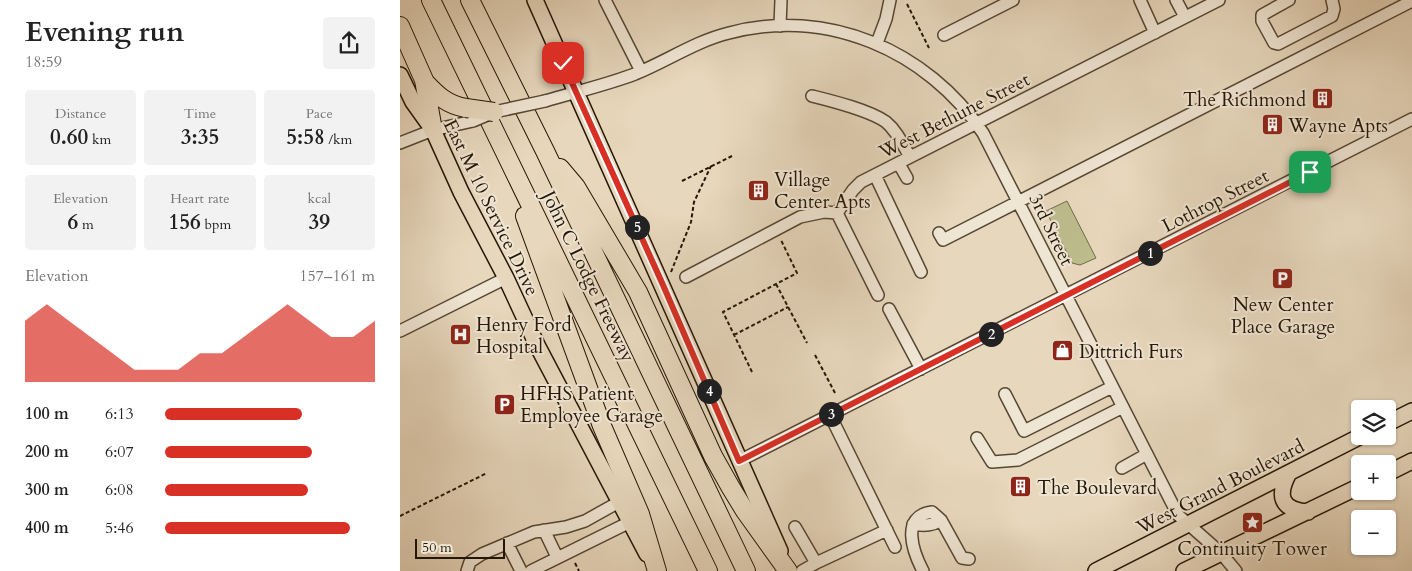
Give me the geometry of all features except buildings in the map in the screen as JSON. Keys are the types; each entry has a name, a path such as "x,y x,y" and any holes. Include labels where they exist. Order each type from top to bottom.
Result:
{"highway":[{"name":"John C Lodge Freeway","path":"470,0 545,151 746,571"},
{"name":"John C Lodge Freeway","path":"432,2 708,571"},
{"path":"432,2 516,194 602,426 640,514 657,571"},
{"path":"400,26 424,80 433,130"},
{"path":"424,80 441,98 470,115 494,112"},
{"path":"545,151 576,187 638,292 730,488 788,571"}],"main road":[{"path":"535,0 788,571"},
{"name":"East M 10 Service Drive","path":"400,75 413,102 433,130 461,192 506,278 537,345 657,571"},
{"path":"1396,419 1412,411"},
{"name":"West Grand Boulevard","path":"1105,570 1187,525 1351,442"},
{"path":"1396,469 1412,461"},
{"path":"1289,473 1284,483 1282,499 1291,508 1297,511 1308,512"},
{"path":"1184,571 1351,490"}],"street":[{"path":"605,0 641,71"},
{"path":"780,26 781,0"},
{"path":"877,43 886,19 890,0"},
{"path":"944,35 1013,0"},
{"path":"1140,0 1155,33"},
{"path":"1176,0 1185,17"},
{"name":"West Bethune Street","path":"837,213 861,182 1219,0"},
{"path":"1289,0 1262,16 1262,21 1274,43 1278,44 1332,16 1334,9 1332,0"},
{"path":"939,233 943,240 1412,1"},
{"name":"3rd Street","path":"494,112 545,101 615,81 641,71 708,39 751,28 798,26 827,29 877,43 901,55 929,74 957,99 977,124 991,146 1122,408 1178,515 1187,525 1221,553 1236,571"},
{"path":"812,96 836,102 878,117 886,122 898,136 910,157"},
{"path":"400,143 470,115"},
{"name":"Lothrop Street","path":"739,461 1412,119"},
{"path":"899,164 907,178"},
{"path":"875,175 921,272"},
{"path":"686,277 800,217 824,212 837,213 878,295"},
{"path":"400,331 506,278"},
{"path":"889,309 921,369"},
{"path":"1005,394 1024,430 1112,387"},
{"path":"977,438 992,462 1018,460 1064,440 1122,408"},
{"path":"830,415 895,547"},
{"path":"1122,468 1147,454"},
{"path":"467,571 470,562 482,554 534,532 566,527 585,521 619,502"},
{"path":"923,571 914,554 913,524 917,517 923,513 932,512 941,520 962,558 970,559"},
{"path":"531,571 630,522"},
{"path":"795,527 810,567 887,530"},
{"path":"544,530 557,557"},
{"path":"507,543 521,571"}],"path":[{"path":"907,4 929,48"},
{"path":"682,181 732,156"},
{"path":"671,272 691,222 694,202 711,166"},
{"path":"752,372 723,312 797,273 780,238"},
{"path":"776,284 807,343"},
{"path":"734,335 788,307"},
{"path":"815,355 834,393"},
{"path":"400,516 487,473"},
{"path":"572,556 579,571"}],"shaded area":[{"path":"1067,201 1096,258 1080,265 1072,263 1046,211"}],"place":[{"name":"The Richmond","path":"1322,99"},
{"name":"Wayne Apts","path":"1272,125"},
{"name":"Village Center Apts","path":"758,190"},
{"name":"New Center Place Garage","path":"1283,278"},
{"name":"Henry Ford Hospital","path":"460,335"},
{"name":"Dittrich Furs","path":"1063,351"},
{"name":"HFHS Patient Employee Garage","path":"504,404"},
{"name":"The Boulevard","path":"1021,487"},
{"name":"Continuity Tower","path":"1252,522"}],"route":[{"path":"563,63 713,398 739,461 1310,172"}]}
